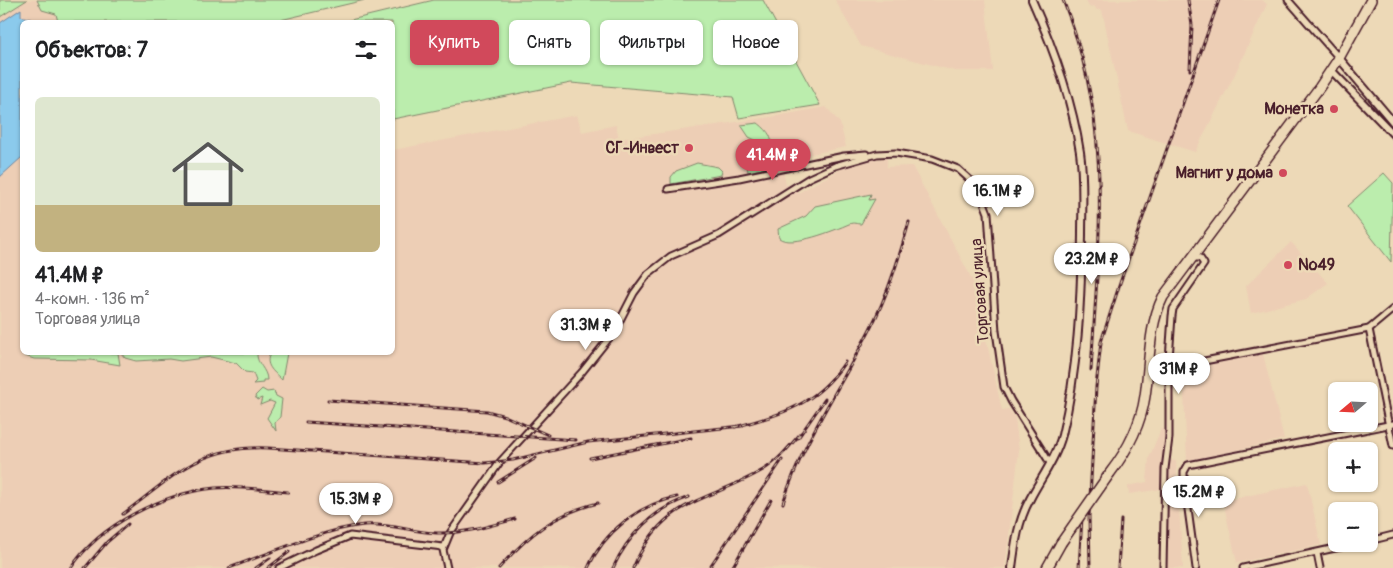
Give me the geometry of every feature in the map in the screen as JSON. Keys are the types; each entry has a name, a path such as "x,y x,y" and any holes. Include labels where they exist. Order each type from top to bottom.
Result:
{"main road":[{"path":"1047,568 1061,542 1124,453 1139,419 1145,397 1155,313 1163,297 1331,70 1371,0"}],"street":[{"path":"1012,568 1017,531 1023,514 1050,463 1062,434 1080,315 1081,173 1073,120 1059,72 1032,0"},
{"path":"1288,0 1393,122"},
{"path":"1331,70 1393,134"},
{"path":"668,190 734,179 844,156 877,154"},
{"name":"Торговая улица","path":"443,546 500,462 582,372 614,332 634,293 648,274 671,256 719,235 794,186 835,166 877,154 896,154 932,159 958,169 978,187 988,213 996,331 1004,387 1011,402 1050,463"},
{"path":"1162,568 1165,469 1169,438 1169,358 1173,309 1204,264 1200,258 1191,258"},
{"path":"1169,358 1194,363 1369,329 1393,309"},
{"path":"1369,329 1391,424 1393,446"},
{"path":"1196,568 1184,480 1184,472 1188,466 1391,424"},
{"path":"1378,538 1393,535"},
{"path":"279,568 350,536 443,546 443,556 447,568"},
{"path":"1243,568 1328,550"},
{"path":"1317,553 1320,568"}],"shaded area":[{"path":"0,0 59,0 85,20 20,20 20,355 395,355 395,150 577,115 582,132 616,125 619,139 826,107 840,123 846,147 781,160 786,185 793,184 798,193 854,162 887,158 887,167 912,166 973,281 1002,410 1009,409 1015,418 1019,450 1005,568 0,568"},
{"path":"835,0 985,0 993,71 955,71 861,46"},
{"path":"1086,0 1262,0 1267,4 1235,74 1195,152 1128,131 1102,10 1097,10 1094,6 1089,7"},
{"path":"1291,242 1328,283 1306,299 1251,313 1246,286"},
{"path":"1263,354 1284,439 1187,462 1183,370"},
{"path":"1161,429 1167,429 1162,489 1129,494 1128,486 1147,482 1149,458"},
{"path":"1169,460 1176,461 1183,568 1166,568"},
{"path":"1307,483 1321,545 1237,563 1223,501"}],"green space":[{"path":"0,0 27,0 0,17"},
{"path":"37,0 365,0 280,20 58,20 56,14 42,10"},
{"path":"434,0 763,0 774,20 713,20 713,65 798,64 820,105 739,118 733,97 571,83 395,119 395,20 350,20"},
{"path":"758,123 767,131 771,138 770,149 777,157 776,162 778,165 748,172 747,164 759,148 753,148 755,140 749,137 741,125"},
{"path":"697,163 718,167 722,171 721,175 671,184 671,177 676,171"},
{"path":"1384,173 1393,183 1391,262 1347,206"},
{"path":"871,194 869,200 875,199 861,224 851,223 803,240 785,241 779,238 778,229 806,216 815,206"},
{"path":"118,355 120,365 91,360 34,359 25,356"},
{"path":"123,355 257,355 267,380 263,380 263,383 253,384 256,381 253,373 245,372 236,363 211,357 181,361 169,359 136,361 125,358"},
{"path":"287,355 282,380 271,369 268,363 269,356"},
{"path":"262,389 267,392 274,391 276,396 282,399 280,417 275,423 276,431 267,418 275,403 270,401 260,405 262,398 257,400 255,396"}],"water":[{"path":"21,9 21,16 34,20 20,20 20,159 0,177 0,23"}],"railway":[{"path":"1063,0 1079,47 1090,92 1096,138 1099,228 1091,370"},
{"path":"1188,0 1192,25 1190,70"},
{"path":"1090,568 1089,516 1096,387 1101,342 1219,0"},
{"path":"783,503 813,432 863,342 880,307 894,271 909,222"},
{"path":"735,427 797,406 822,388 834,377 845,362"},
{"path":"798,438 825,399"},
{"path":"328,400 487,411 505,416 548,435"},
{"path":"306,422 576,440"},
{"path":"123,514 188,466 223,452 244,448 485,463 513,460 588,442 742,426"},
{"path":"633,568 645,545 658,528 672,515 688,505 763,470 779,458 801,433"},
{"path":"590,458 691,438"},
{"path":"498,482 536,458"},
{"path":"709,568 782,460"},
{"path":"71,568 83,552 116,525 135,513 175,496 215,488 252,488 288,492"},
{"path":"588,568 603,543 624,522 649,506 677,497"},
{"path":"613,568 634,534 664,509 689,497"},
{"path":"732,568 771,500"},
{"path":"499,568 532,535 555,519 598,503"},
{"path":"1079,568 1082,517"},
{"path":"229,568 278,549 348,527 364,525 391,526 447,533 477,529 515,519"},
{"path":"1118,568 1121,520"},
{"path":"85,568 107,542 128,524"},
{"path":"268,568 289,552"},
{"path":"256,568 270,558"}],"place":[{"name":"Монетка","path":"1334,109"},
{"name":"СГ-Инвест","path":"689,148"},
{"name":"Магнит у дома","path":"1283,173"},
{"name":"№49","path":"1288,265"}]}
